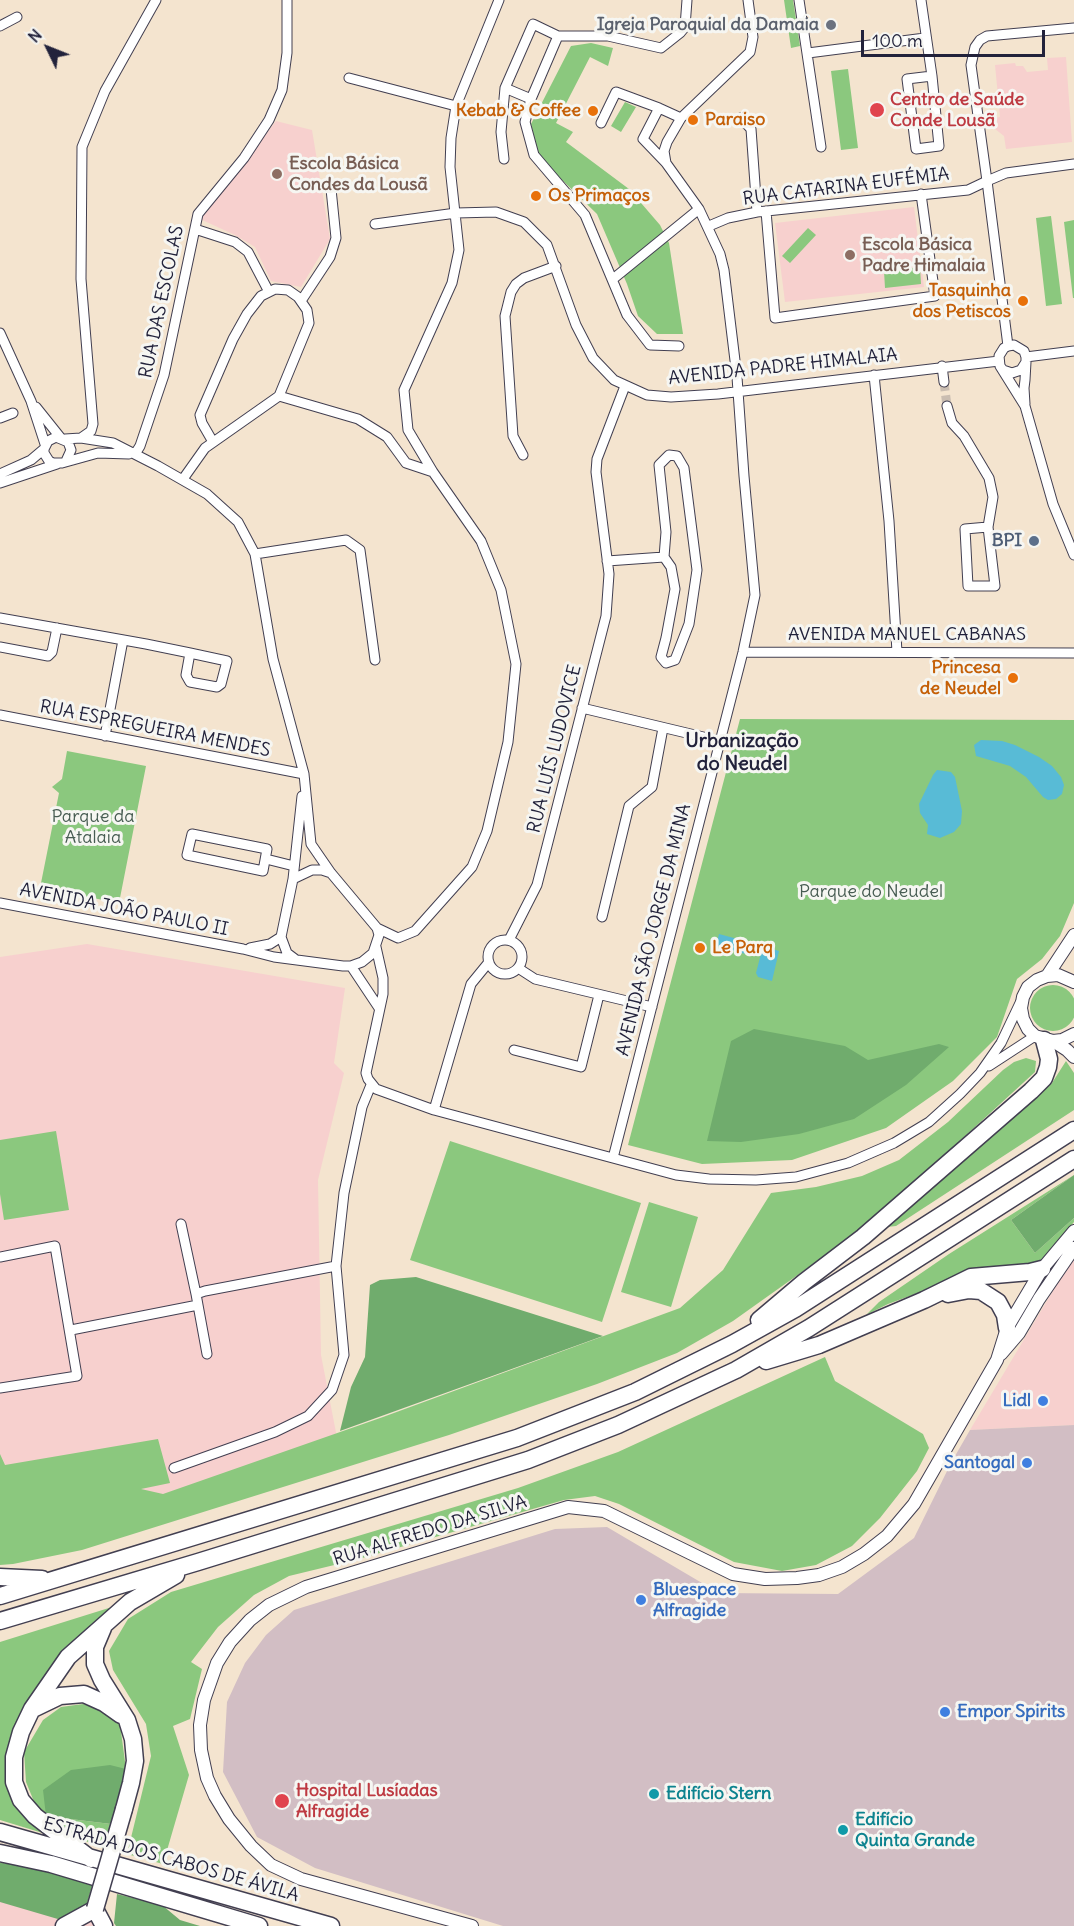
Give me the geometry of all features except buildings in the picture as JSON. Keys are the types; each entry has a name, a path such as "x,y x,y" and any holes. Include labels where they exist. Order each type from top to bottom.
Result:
{"highway":[{"path":"732,1344 804,1282 863,1237 1031,1091 1044,1078 1048,1067 1049,1059 1044,1039"},
{"path":"0,1596 517,1438 634,1392 732,1344 795,1309 1074,1130"},
{"path":"0,1621 528,1460 618,1425 736,1370 810,1328 1074,1159"},
{"path":"736,1370 819,1345 924,1300 970,1277 1042,1269"},
{"path":"924,1300 969,1290 981,1291 998,1302 1005,1315 1007,1328"},
{"path":"91,1859 35,1816 21,1800 14,1782 14,1757 21,1732 32,1709 68,1657 130,1602 198,1562"},
{"path":"0,1577 55,1579"},
{"path":"104,1926 95,1910 131,1783 135,1761 133,1739 127,1720 102,1680 95,1664 95,1647 106,1622"},
{"path":"32,1709 60,1696 84,1694 104,1703 127,1720"},
{"name":"ESTRADA DOS CABOS DE ÁVILA","path":"0,1832 331,1926"},
{"name":"ESTRADA DOS CABOS DE ÁVILA","path":"1,1854 51,1864 259,1926"},
{"path":"64,1926 95,1910"}],"street":[{"path":"81,438 91,431 93,424 81,279 82,147 105,91 156,0"},
{"name":"RUA DAS ESCOLAS","path":"135,454 140,446 164,375 198,214 243,158 268,120 282,90 287,53 287,0"},
{"path":"377,928 398,938 415,931 472,867 487,831 508,742 516,664 501,590 481,541 433,472 408,429 404,390 452,283 459,250 450,157 456,106 499,0"},
{"path":"504,159 501,132 506,88 533,24 558,36 608,36 661,48 685,27 687,0"},
{"path":"666,163 664,151 667,142 681,118 750,52 753,37 748,0"},
{"path":"799,0 821,147"},
{"path":"921,0 932,76 939,146 916,149 907,80 932,76"},
{"path":"0,26 17,17"},
{"path":"1008,346 971,65 975,46 987,36 1074,28"},
{"path":"558,36 531,99 525,122 534,155 585,215 627,315 650,345 679,346"},
{"path":"808,53 926,38"},
{"path":"349,78 456,106"},
{"path":"506,88 531,99"},
{"path":"601,123 616,92 681,118"},
{"name":"AVENIDA SÃO JORGE DA MINA","path":"613,1158 743,652 755,595 738,390 724,270 709,226 699,209 666,163 643,139 659,108"},
{"path":"741,118 751,129 775,318 935,296 921,194"},
{"name":"RUA CATARINA EUFÉMIA","path":"709,226 728,218 762,212 968,190 1006,173 1074,164"},
{"path":"301,301 330,256 336,238 331,189"},
{"path":"612,279 699,209"},
{"name":"AVENIDA PADRE HIMALAIA","path":"375,224 456,213 496,212 524,222 547,245 586,348 614,380 647,395 671,397 942,366 999,363 1007,372 1017,372 1021,370 1026,359 1074,351"},
{"path":"195,229 236,242 248,252 269,292"},
{"path":"523,454 513,436 505,316 511,292 516,284 524,278 556,266"},
{"path":"183,479 205,448 279,396 309,323 308,310 288,290 275,289 261,296 247,314 200,415 213,442"},
{"path":"0,333 31,401 49,461 62,462"},
{"path":"1024,406 1026,359 1020,347 1008,346 1001,352 999,363 1024,406 1053,504 1074,555"},
{"path":"942,366 944,382"},
{"path":"874,375 889,521 897,652"},
{"name":"RUA LUÍS LUDOVICE","path":"509,940 537,885 606,616 609,574 596,472 597,459 625,386"},
{"path":"279,396 358,419 387,437 406,463 433,472"},
{"path":"31,401 71,450 62,462"},
{"path":"947,406 952,423 964,436 989,478 993,497 988,527 995,586 968,586 965,530 988,527"},
{"path":"0,418 13,413"},
{"path":"0,474 31,460 51,438 81,438 112,443 183,479 207,494 238,522 255,554 273,658 304,774 311,844 331,873 377,928 379,935 373,953 362,962 351,966 294,959 287,953 281,937 293,879 304,774"},
{"path":"0,483 62,462 98,453 135,454"},
{"path":"669,455 677,456 684,468 697,570 689,624 675,660 666,663 661,657 675,589 671,567 664,557 666,532 659,465 669,455"},
{"path":"255,554 346,540 360,550 375,660"},
{"path":"607,561 664,557"},
{"path":"0,618 123,640 190,653 227,661 221,684 217,687 190,682 186,675 190,653"},
{"path":"0,647 48,656 52,652 57,628"},
{"path":"105,736 123,640"},
{"name":"AVENIDA MANUEL CABANAS","path":"743,652 1073,652"},
{"path":"582,708 720,741"},
{"name":"RUA ESPREGUEIRA MENDES","path":"0,715 304,774"},
{"path":"602,917 629,806 652,787 663,728"},
{"path":"192,834 267,849 266,859 263,871 188,855 192,834"},
{"path":"266,859 294,866"},
{"path":"293,879 312,870 331,873"},
{"name":"AVENIDA JOÃO PAULO II","path":"0,903 294,959"},
{"path":"1047,976 1074,935"},
{"name":"AVENIDA JOÃO PAULO II","path":"243,949 270,944 281,937"},
{"path":"509,940 522,952 521,963 513,972 502,973 492,967 489,962 489,952 495,944 509,940"},
{"path":"376,947 383,978 383,994 366,1067 368,1079 382,1092 434,1110 676,1175 709,1179 756,1180 796,1177 848,1162 894,1143 929,1122 980,1073 1001,1043 1028,987 1047,976 1058,975 1074,982"},
{"path":"434,1110 471,984 489,962"},
{"path":"351,966 379,1008"},
{"path":"518,968 535,979 652,1007"},
{"path":"514,1050 581,1067 599,994"},
{"path":"1023,997 1021,1008 1028,1029 1067,1050 1074,1057"},
{"path":"980,1073 1008,1052 1044,1039 1062,1040 1074,1034"},
{"path":"174,1467 275,1432 308,1416 332,1390 344,1355 336,1266 344,1192 362,1107 372,1085"},
{"path":"181,1224 207,1354"},
{"name":"RUA ALFREDO DA SILVA","path":"997,1360 1007,1328 1042,1269 1074,1231"},
{"path":"0,1257 55,1246 77,1376 0,1388"},
{"name":"RUA ALFREDO DA SILVA","path":"1042,1269 1072,1251"},
{"name":"RUA ALFREDO DA SILVA","path":"472,1926 301,1879 271,1864 251,1846 229,1819 207,1778 201,1750 200,1725 204,1700 217,1663 230,1642 250,1620 268,1605 306,1587 568,1507 604,1511 733,1574 765,1579 797,1578 819,1575 842,1567 887,1536 914,1504 997,1360 1019,1333 1072,1251"},
{"path":"196,1294 336,1266"},
{"path":"70,1330 198,1305"}],"shaded area":[{"path":"1066,57 1072,142 1006,149 1004,136 995,129 994,118 1000,117 995,65 1015,63 1016,66 1023,66 1027,72 1048,70 1047,58"},
{"name":"Escola Básica Condes da Lousã","path":"276,121 312,130 330,239 301,287 271,281 255,247 200,219"},
{"name":"Escola Básica Padre Himalaia","path":"914,207 924,287 785,302 775,223"},
{"path":"87,944 345,988 334,1063 344,1073 318,1180 321,1355 339,1448 0,1538 0,957"},
{"path":"1074,1260 1074,1425 970,1430 1060,1279"},
{"path":"1074,1425 1074,1926 503,1926 315,1868 257,1837 223,1772 227,1702 245,1663 266,1635 294,1610 555,1529 607,1527 719,1593 838,1594 914,1538 970,1430"},
{"path":"0,1898 106,1926 0,1926"}],"green space":[{"path":"784,0 793,0 800,46 791,48"},
{"path":"591,43 613,48 608,66 590,57 556,123 573,132 566,142 629,189 660,225 669,243 683,334 657,334 638,316 597,214 538,153 531,124 571,46"},
{"path":"848,69 858,148 841,150 831,71"},
{"path":"625,102 636,107 621,132 611,126"},
{"path":"1051,216 1062,304 1046,306 1036,218"},
{"path":"1074,220 1074,298 1073,298 1064,222"},
{"path":"808,228 816,235 790,263 782,256"},
{"path":"920,267 921,284 885,288 884,271"},
{"name":"Parque do Neudel","path":"740,719 1074,720 1074,903 1060,936 1042,959 1017,979 997,1037 953,1081 886,1128 792,1160 702,1164 628,1145"},
{"name":"Parque da Atalaia","path":"67,751 146,766 119,903 40,888 59,793 52,787 62,779"},
{"path":"1053,985 1069,992 1076,1008 1069,1024 1053,1031 1037,1024 1030,1008 1037,992"},
{"path":"754,1029 845,1046 868,1060 939,1044 949,1047 906,1085 854,1119 799,1134 741,1142 707,1141 731,1041"},
{"path":"1026,1058 1036,1061 1035,1072 868,1225 733,1321 677,1353 597,1384 449,1435 82,1550 0,1565 0,1454 5,1465 158,1439 170,1483 141,1489 163,1494 383,1417 680,1308 723,1270 771,1193 816,1187 862,1176 899,1160 948,1122 1003,1070 1014,1062"},
{"path":"1066,1061 1074,1073 1074,1110 896,1226 887,1227 1052,1083"},
{"path":"56,1131 69,1210 4,1220 0,1194 0,1140"},
{"path":"450,1141 641,1203 602,1322 410,1260"},
{"path":"1074,1175 1011,1220 1035,1253 1074,1218 1074,1222 1040,1264 1027,1268 988,1267 888,1304 866,1315 879,1302 949,1254"},
{"path":"1074,1175 1074,1218 1035,1253 1011,1220"},
{"path":"649,1202 698,1217 671,1307 621,1292"},
{"path":"416,1277 603,1336 340,1431 351,1387 365,1357 370,1285 380,1280"},
{"path":"825,1357 835,1381 923,1434 929,1448 917,1471 880,1518 852,1546 816,1565 782,1571 734,1562 619,1504 595,1496 564,1500 359,1559 289,1576 254,1595 218,1627 191,1662 202,1669 190,1719 173,1726 189,1775 163,1864 127,1854 151,1756 146,1724 113,1670 109,1651 128,1619 171,1592 518,1488 618,1452"},
{"path":"112,1607 65,1650 7,1775 46,1834 0,1820 0,1642"},
{"path":"83,1704 105,1711 120,1724 126,1769 46,1816 35,1804 26,1782 24,1752 43,1720 61,1707"},
{"path":"110,1765 126,1769 111,1824 46,1816 43,1790 71,1770"},
{"path":"46,1816 111,1824 103,1848 63,1832"},
{"path":"0,1863 22,1864 93,1883 87,1903 68,1922 0,1902"},
{"path":"117,1894 162,1905 180,1920 200,1926 116,1926 114,1923"}],"water":[{"path":"981,740 1002,741 1039,757 1052,766 1061,777 1064,785 1062,794 1056,799 1048,800 1026,777 1010,766 976,756 974,745"},
{"path":"937,770 951,772 955,777 962,811 961,824 954,832 940,838 927,834 928,825 920,813 919,804"},
{"path":"719,934 756,944 753,956 716,946"},
{"path":"763,946 779,951 772,981 758,977 756,973"}],"tunnel":[{"path":"944,382 947,406"}],"place":[{"name":"Igreja Paroquial da Damaia","path":"831,25"},
{"name":"Centro de Saúde Conde Lousã","path":"877,110"},
{"name":"Kebab & Coffee","path":"593,111"},
{"name":"Paraiso","path":"693,120"},
{"name":"Escola Básica Condes da Lousã","path":"277,174"},
{"name":"Os Primaços","path":"536,196"},
{"name":"Escola Básica Padre Himalaia","path":"850,255"},
{"name":"Tasquinha dos Petiscos","path":"1023,301"},
{"name":"BPI","path":"1034,541"},
{"name":"Princesa de Neudel","path":"1013,678"},
{"name":"Le Parq","path":"700,948"},
{"name":"Lidl","path":"1043,1401"},
{"name":"Santogal","path":"1027,1463"},
{"name":"Bluespace Alfragide","path":"641,1600"},
{"name":"Empor Spirits","path":"945,1712"},
{"name":"Edifício Stern","path":"654,1794"},
{"name":"Hospital Lusíadas Alfragide","path":"282,1801"},
{"name":"Edifício Quinta Grande","path":"843,1830"}],"district":[{"name":"Urbanização do Neudel","path":"742,752"}]}
